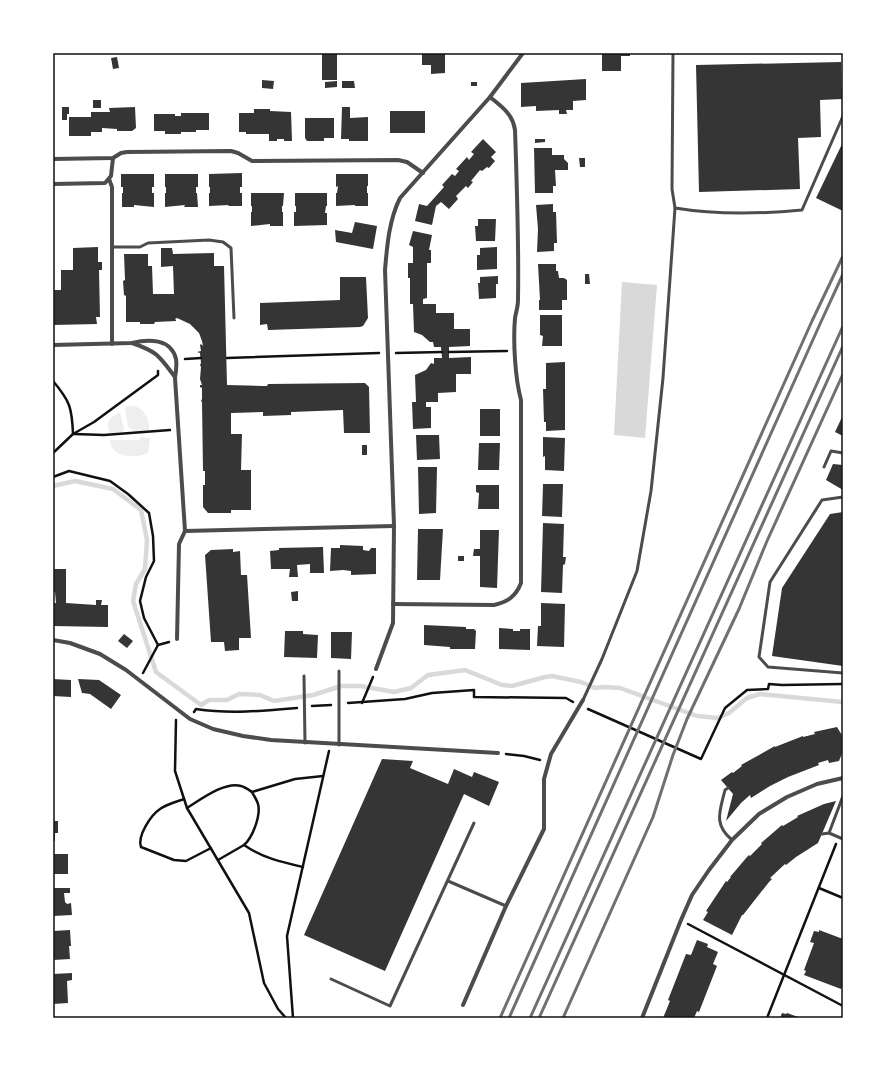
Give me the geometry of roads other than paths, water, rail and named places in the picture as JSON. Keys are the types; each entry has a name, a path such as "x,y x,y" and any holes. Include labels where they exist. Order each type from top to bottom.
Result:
{"street":[{"path":"376,669 393,623 394,526 385,270 392,220 395,208 400,198 490,97 523,53"},
{"path":"393,604 494,605 508,601 514,596 518,590 521,575 521,400 517,386 515,351 515,318 518,303 518,215 515,130 514,123 508,112 490,97"},
{"path":"53,159 113,158 121,153 127,152 231,152 238,153 252,162 398,160 407,162 423,173"},
{"path":"53,184 105,183 109,180 112,173 113,158"},
{"path":"109,180 112,187 112,344"},
{"path":"53,345 112,344 140,341 160,341 172,350 176,359 175,378 185,531 179,544 178,639"},
{"path":"132,343 153,352 160,357 175,378"},
{"path":"185,531 394,526"},
{"path":"53,640 70,643 100,654 126,670 190,719 213,728 244,736 305,743 498,753"},
{"path":"463,1005 506,906 544,829 544,778 551,754 583,700"},
{"path":"642,1018 692,895 708,870 732,840 759,814 787,797 818,784 843,778"}],"lane":[{"path":"583,700 602,659 637,571 651,491 663,378 675,208 672,189 673,53"},
{"path":"675,208 704,213 777,212 802,210 843,116"},
{"path":"112,247 140,247 148,243 209,240 223,242 231,248 234,318"},
{"path":"824,467 831,451 843,453"},
{"path":"843,497 822,500 770,582 759,657 768,667 843,672"},
{"path":"339,670 339,745"},
{"path":"304,676 305,743"},
{"path":"728,788 725,790 719,814 720,824 725,833 732,840"},
{"path":"829,833 843,796"},
{"path":"331,979 390,1006 474,823"},
{"path":"822,834 829,833 843,839"},
{"path":"448,881 506,906"}],"waterway":[{"path":"53,486 75,481 113,489 141,510 147,540 145,569 136,584 133,601 156,672 201,705 209,700 227,700 239,694 260,695 274,701 313,695 341,686 361,686 394,692 411,688 428,675 465,670 502,685 512,686 552,676 581,682 595,688 620,688 697,716 718,718 729,713 747,698 760,694 843,702"}],"railway":[{"path":"500,1018 812,321 843,256"},
{"path":"509,1018 843,274"},
{"path":"530,1018 843,326"},
{"path":"539,1018 843,346"},
{"path":"563,1018 653,817 673,755 687,719 739,609 767,541 843,374"}]}
